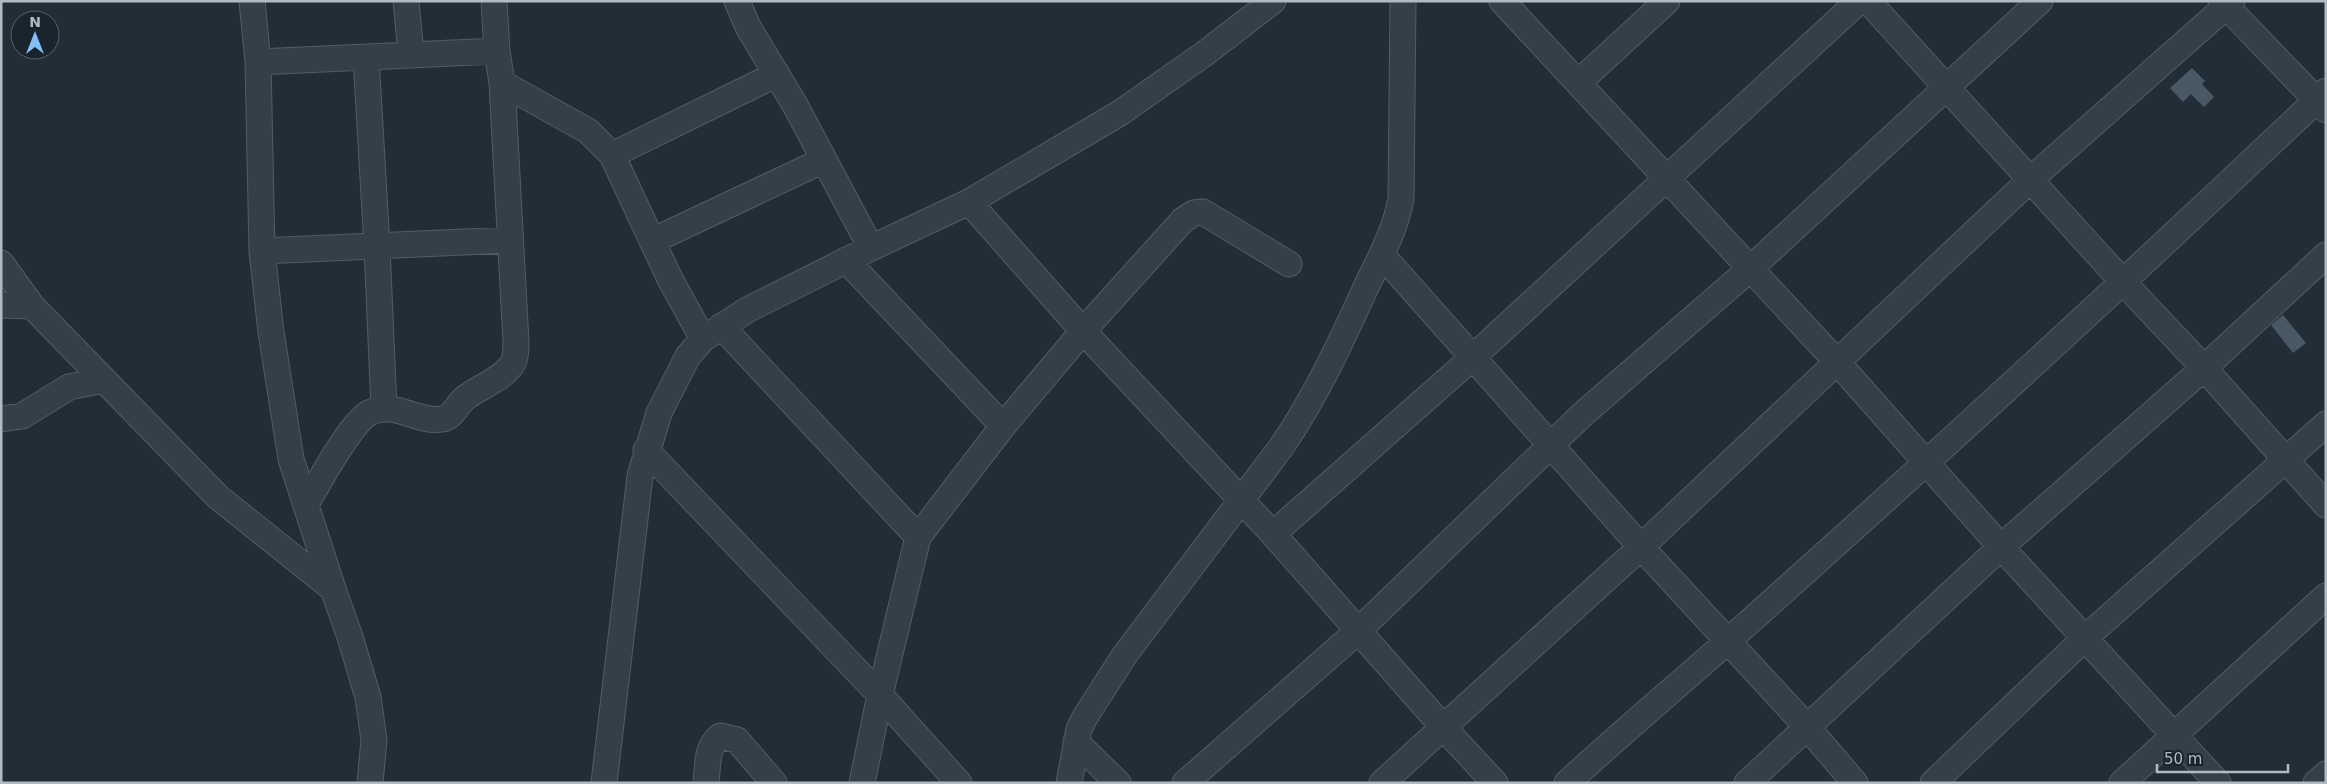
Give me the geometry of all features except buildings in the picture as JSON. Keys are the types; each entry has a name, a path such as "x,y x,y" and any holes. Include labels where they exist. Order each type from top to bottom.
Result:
{"street":[{"path":"252,1 258,62 262,251 271,332 291,458 368,697 374,740 370,783"},
{"path":"406,1 411,54"},
{"path":"306,504 358,423 370,412 384,408 400,410 426,418 443,419 452,414 464,398 497,378 512,366 516,342 502,83 497,51 494,1"},
{"path":"738,1 748,27 777,74 871,248"},
{"path":"604,783 640,476 646,450 659,413 688,356 712,333 747,310 846,260 969,202 1120,113 1204,54 1273,1"},
{"path":"1069,783 1076,742 1085,717 1124,656 1282,446 1314,395 1394,228 1401,199 1403,1"},
{"path":"1502,1 1838,363 2001,547 2218,783"},
{"path":"1579,82 1666,1"},
{"path":"1273,534 1472,358 1860,1"},
{"path":"1868,1 2326,504"},
{"path":"1185,783 1359,630 1583,414 1751,268 2040,1"},
{"path":"1382,783 1444,728 1838,363 2030,180 2226,3 2323,100 1728,641 1567,783"},
{"path":"258,62 497,51"},
{"path":"366,57 384,408"},
{"path":"612,155 777,74"},
{"path":"502,83 588,131 612,155 670,279 712,333 918,537"},
{"path":"652,241 824,160"},
{"path":"969,202 1083,331 1273,534 1495,783"},
{"path":"862,783 880,695 918,537 1003,426 1083,331 1183,220 1194,213 1203,212 1289,264"},
{"path":"262,251 509,240"},
{"path":"1382,255 1640,547 1808,728 1855,783"},
{"path":"1747,783 2001,547 2204,368 2326,255"},
{"path":"846,260 1003,426"},
{"path":"1,263 32,306 218,497 333,589"},
{"path":"1,305 32,306"},
{"path":"1,419 22,416 68,387 103,380"},
{"path":"1933,783 2085,638 2326,424"},
{"path":"646,450 880,695 959,783"},
{"path":"2122,783 2326,596"},
{"path":"706,783 710,749 713,742 720,736 737,740 774,783"},
{"path":"1076,742 1118,783"},
{"path":"2316,783 2326,774"}]}
